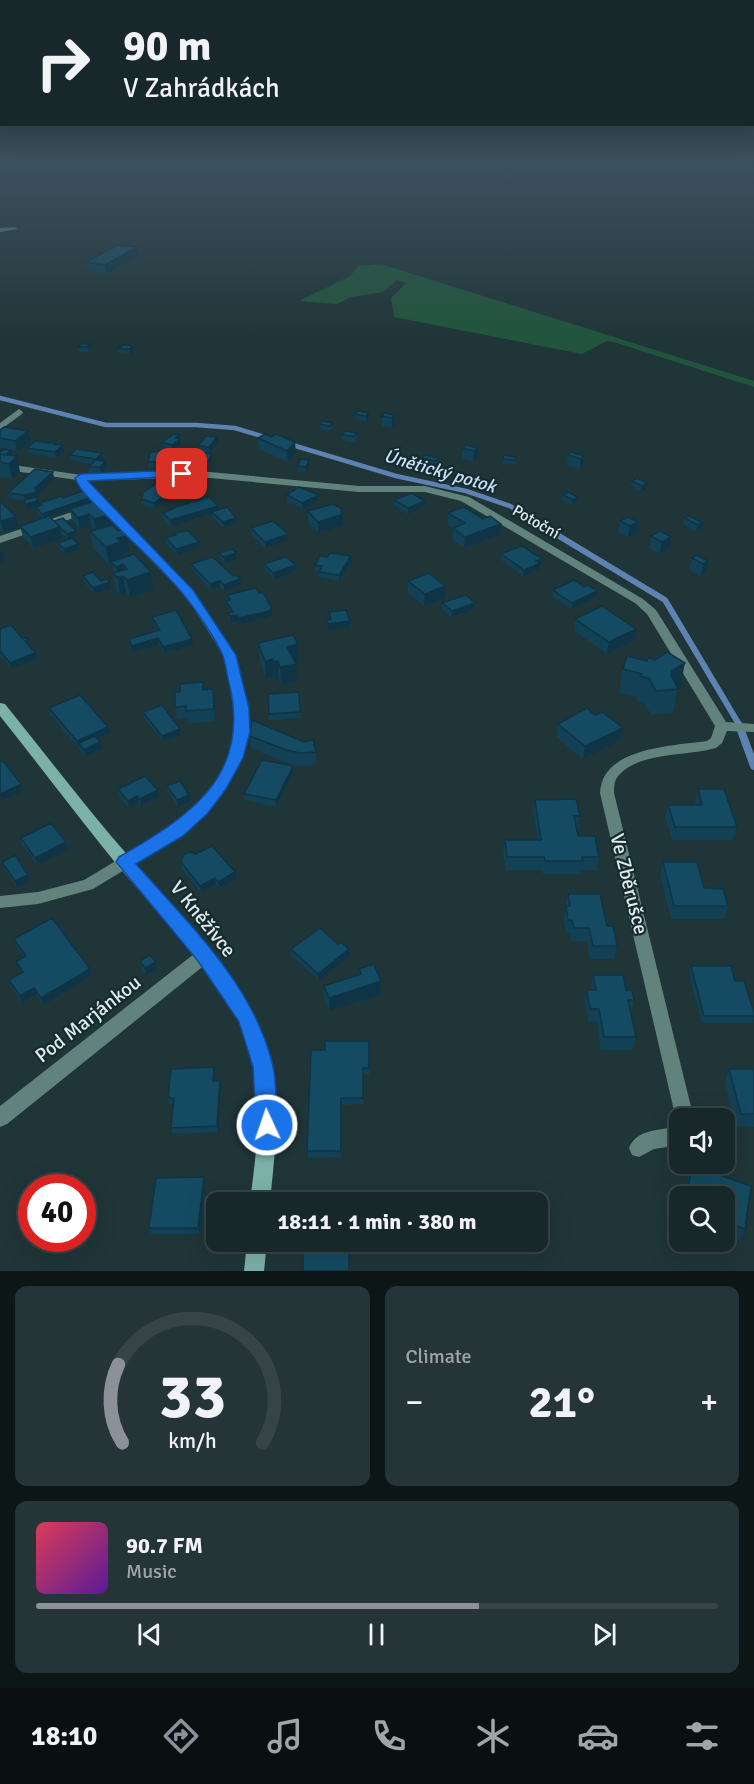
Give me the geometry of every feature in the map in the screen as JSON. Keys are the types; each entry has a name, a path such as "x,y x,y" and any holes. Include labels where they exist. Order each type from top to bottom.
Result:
{"street":[{"path":"0,230 15,229"},
{"path":"0,427 19,412"},
{"name":"Potoční","path":"0,466 81,478 199,474 359,489 425,489 465,499 639,601 652,612 729,727"},
{"path":"0,902 38,898 88,885 177,831 202,808 221,785 235,758 242,732 242,708 230,655 189,592 102,505 81,478"},
{"path":"0,540 102,505"},
{"name":"V Kněžívce","path":"0,707 125,862 205,955 248,1018 263,1067 267,1125 261,1192"},
{"path":"729,727 754,728"},
{"name":"Ve Zběrušce","path":"682,1108 607,793 607,783 615,770 629,762 711,745 729,727"},
{"name":"Pod Marjánkou","path":"0,1118 205,955"},
{"path":"639,1148 650,1140 669,1138"},
{"path":"255,1271 256,1252"}],"green space":[{"path":"381,264 754,381 754,387 607,341 582,354 394,317 391,298 406,283 397,280 383,292 351,297 337,304 299,301 350,276 358,266"}],"building":[{"path":"118,245 137,247 105,265 86,262"},
{"path":"81,344 90,344 88,347 78,347"},
{"path":"123,345 133,346 129,349 118,348"},
{"path":"358,411 369,413 366,416 354,414"},
{"path":"384,413 395,415 392,418 382,416"},
{"path":"322,421 332,423 330,426 319,424"},
{"path":"4,427 28,431 15,441 0,438 0,430"},
{"path":"345,431 357,433 354,436 342,435"},
{"path":"174,434 179,435 175,438 180,439 172,445 162,442"},
{"path":"265,434 271,437 276,434 295,442 287,451 258,438"},
{"path":"206,436 217,437 209,447 198,446"},
{"path":"36,441 49,443 56,441 53,444 63,445 55,452 27,448"},
{"path":"466,445 478,448 474,451 463,448"},
{"path":"4,449 11,451 5,455 0,454"},
{"path":"76,449 102,453 96,459 70,455"},
{"path":"190,451 189,453 211,453 209,461 148,462 150,452"},
{"path":"571,452 584,456 581,459 568,455"},
{"path":"0,454 17,456 9,464 0,462"},
{"path":"425,455 438,458 436,461 422,458"},
{"path":"504,455 516,457 515,460 503,459"},
{"path":"300,459 309,460 306,467 298,466"},
{"path":"95,460 105,461 100,467 89,467"},
{"path":"35,469 53,472 35,488 37,492 24,495 8,493"},
{"path":"169,474 181,476 177,479 185,481 154,503 141,499 143,495 140,495"},
{"path":"637,478 647,483 642,486 632,481"},
{"path":"299,487 319,495 302,503 287,495"},
{"path":"83,491 89,498 42,514 36,507 42,505 40,504 43,502"},
{"path":"568,492 578,497 573,500 563,495"},
{"path":"411,493 425,501 408,508 394,500"},
{"path":"36,497 38,501 26,504 24,500"},
{"path":"209,497 218,506 170,520 163,513 176,507"},
{"path":"0,501 16,517 0,520"},
{"path":"95,501 109,515 94,519 89,514 78,518 70,509"},
{"path":"333,504 342,509 343,514 318,522 308,511"},
{"path":"227,507 236,518 223,522 212,512"},
{"path":"464,507 483,519 490,516 501,524 465,537 453,528 465,523 448,513"},
{"path":"49,516 60,527 31,537 20,526"},
{"path":"689,516 703,523 698,525 684,518"},
{"path":"628,517 638,522 630,526 620,521"},
{"path":"63,518 76,531 67,534 54,521"},
{"path":"273,521 288,534 265,542 251,528"},
{"path":"113,525 127,536 117,538 121,542 106,547 90,531"},
{"path":"188,531 199,542 176,549 166,538 176,535 174,533"},
{"path":"660,531 671,537 662,542 651,536"},
{"path":"72,538 78,544 64,549 58,543"},
{"path":"522,546 542,559 536,561 540,563 524,570 501,554"},
{"path":"232,549 236,553 224,557 219,553"},
{"path":"330,553 351,556 339,575 319,572 322,566 315,565 320,556 327,557"},
{"path":"134,554 151,572 127,580 123,576 117,577 113,573 127,569 123,564 116,567 111,562"},
{"path":"697,555 708,561 703,564 692,558"},
{"path":"213,557 233,576 236,575 240,579 224,585 220,581 210,584 191,564"},
{"path":"286,557 296,565 273,573 264,564"},
{"path":"93,572 101,581 107,579 110,582 93,588 83,576"},
{"path":"429,573 445,586 425,594 408,581"},
{"path":"574,580 584,587 588,585 597,591 572,603 553,590"},
{"path":"256,588 268,599 272,608 269,611 239,618 237,615 230,616 228,613 233,612 226,601 230,600 227,595"},
{"path":"466,595 475,603 452,611 442,603"},
{"path":"602,606 636,629 609,642 575,619"},
{"path":"176,610 192,639 163,647 158,638 132,646 129,639 160,630 152,617"},
{"path":"346,610 350,621 328,624 326,620 331,619 329,612"},
{"path":"11,625 23,639 28,640 25,641 35,653 10,663 0,651 0,629"},
{"path":"293,635 298,644 287,647 296,664 280,667 278,661 274,662 273,659 265,661 258,643"},
{"path":"667,652 685,663 672,671 671,675 678,689 656,691 649,678 623,669 627,656 647,661 648,657 655,660"},
{"path":"203,682 203,690 213,689 214,709 186,711 186,706 175,707 175,692 180,692 180,684"},
{"path":"299,692 300,712 269,714 268,694"},
{"path":"80,695 108,727 77,741 49,708"},
{"path":"162,705 180,729 162,736 143,712"},
{"path":"587,708 595,715 602,712 623,728 585,746 558,724"},
{"path":"252,720 304,742 313,740 316,752 300,753 286,750 250,736"},
{"path":"95,736 100,742 84,750 79,743"},
{"path":"262,760 293,766 276,800 244,794"},
{"path":"3,761 21,784 0,794 0,762"},
{"path":"145,776 158,790 140,799 137,796 128,801 118,789"},
{"path":"180,781 189,795 177,800 167,786"},
{"path":"698,789 724,789 737,827 675,827 668,805 702,805"},
{"path":"576,799 580,816 574,816 578,836 595,836 599,857 582,857 583,861 545,861 544,857 507,857 505,840 541,840 535,800"},
{"path":"51,823 66,842 35,858 21,838"},
{"path":"212,846 235,872 218,882 215,878 200,886 181,862 183,855 189,852 196,854"},
{"path":"15,855 28,875 15,881 2,862"},
{"path":"663,862 697,862 704,888 723,889 728,906 674,906"},
{"path":"568,894 600,894 607,926 613,926 617,946 593,946 589,928 574,928 572,920 568,920 566,906 570,906"},
{"path":"52,918 90,969 41,998 34,988 20,996 9,980 23,972 16,961 26,956 14,939"},
{"path":"320,928 338,944 341,942 349,949 318,974 291,949"},
{"path":"150,955 156,962 145,968 140,961"},
{"path":"374,964 381,981 329,998 324,986 361,974 359,969"},
{"path":"691,966 731,966 735,981 744,981 754,1016 704,1016"},
{"path":"593,975 623,975 626,990 632,990 634,1000 628,1000 636,1037 604,1037 599,1009 590,1009 587,990 596,990"},
{"path":"325,1041 369,1041 369,1068 363,1068 363,1098 341,1098 341,1151 307,1151 311,1050 325,1050"},
{"path":"214,1067 213,1081 220,1081 217,1126 171,1128 174,1098 168,1098 171,1069"},
{"path":"729,1069 754,1069 754,1114 741,1114"},
{"path":"691,1174 717,1174 751,1186 745,1229 735,1226 735,1186 689,1186"},
{"path":"204,1177 198,1228 149,1228 156,1178"},
{"path":"303,1252 349,1252 349,1271 303,1271"}],"waterway":[{"name":"Únětický potok","path":"0,398 106,425 196,425 235,428 268,438"},
{"name":"Únětický potok","path":"289,444 396,476 466,491 510,506 557,534"},
{"name":"Únětický potok","path":"554,533 665,600 740,726"},
{"name":"Únětický potok","path":"739,725 754,766"}],"route":[{"path":"182,474 81,478 102,505 189,592 230,655 242,708 242,732 235,758 221,785 202,808 177,831 125,862 205,955 248,1018 263,1067 267,1125"}]}
